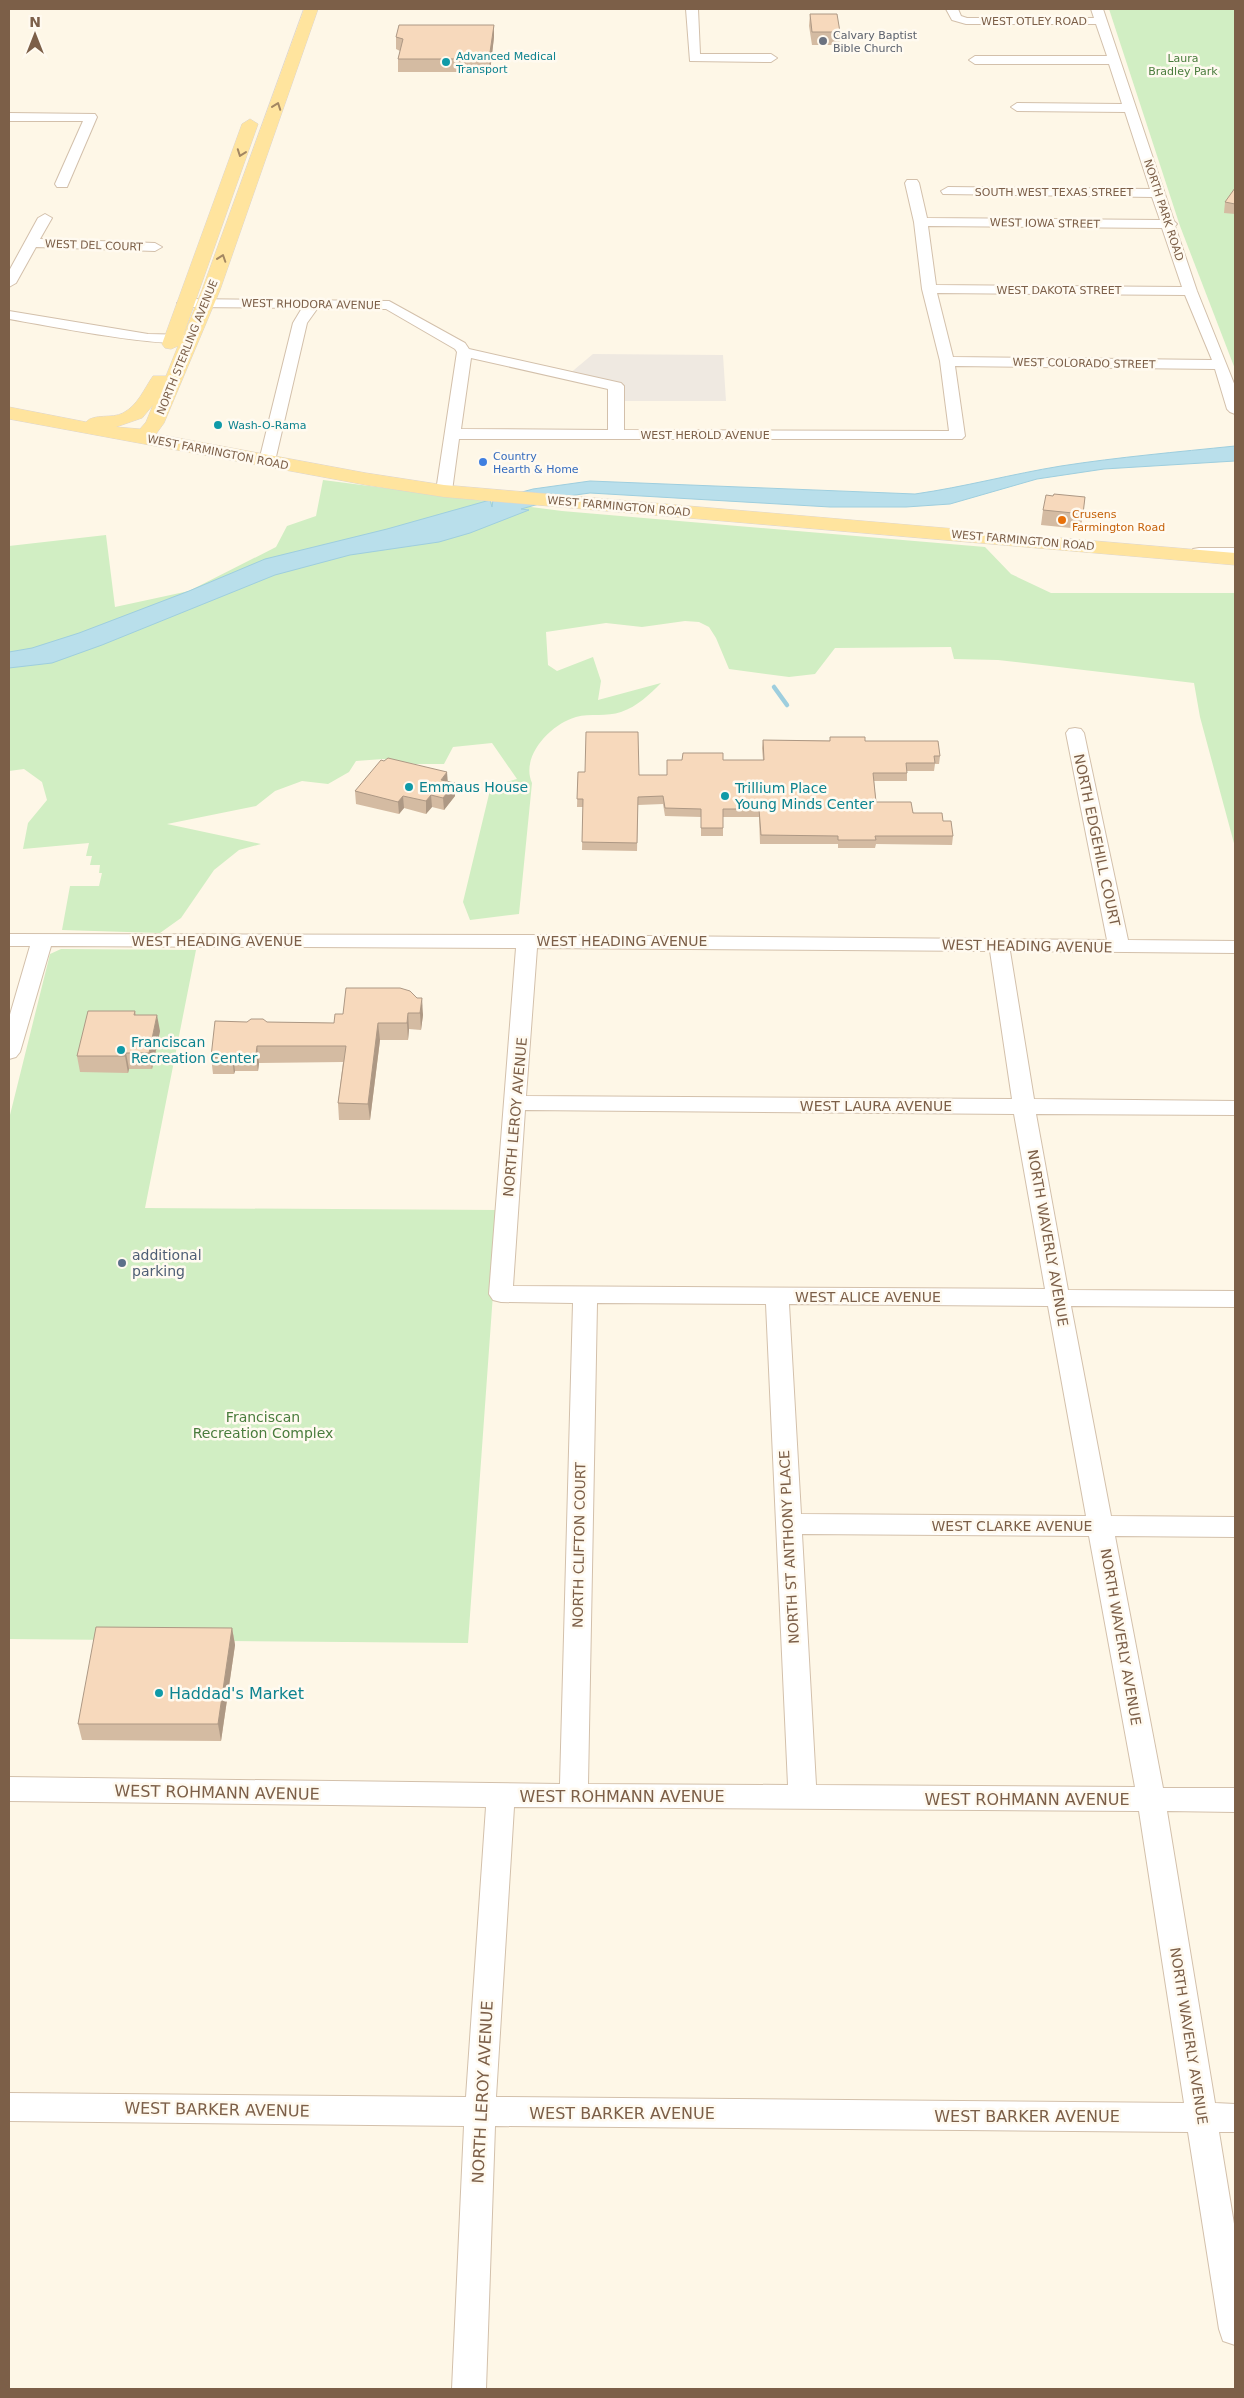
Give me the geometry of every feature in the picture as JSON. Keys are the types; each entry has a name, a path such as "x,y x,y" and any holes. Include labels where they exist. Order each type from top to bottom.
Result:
{"main road":[{"name":"NORTH STERLING AVENUE","path":"256,107 184,303 164,370 150,408 134,426 132,436 146,434 155,423 206,303 255,171 311,9"},
{"path":"41,419 97,423 128,418 144,408 164,370"},
{"name":"WEST FARMINGTON ROAD","path":"9,413 267,461 444,491 1235,559"}],"street":[{"path":"692,9 694,58 771,58"},
{"name":"WEST OTLEY ROAD","path":"952,9 956,18 966,21 1101,21"},
{"name":"NORTH PARK ROAD","path":"1097,9 1112,46 1114,60 1170,224 1190,291 1221,365 1235,409"},
{"path":"974,60 1114,60"},
{"path":"1017,107 1131,108"},
{"path":"9,117 91,117 62,184"},
{"path":"912,183 921,222 929,289 947,361"},
{"name":"SOUTH WEST TEXAS STREET","path":"948,191 1159,193"},
{"path":"9,283 45,218"},
{"name":"WEST IOWA STREET","path":"921,222 1170,224"},
{"name":"WEST DEL COURT","path":"32,243 155,247"},
{"name":"WEST DAKOTA STREET","path":"929,289 1190,291"},
{"name":"WEST RHODORA AVENUE","path":"184,303 389,304 460,346 464,352"},
{"path":"267,461 300,323 309,311 311,304"},
{"path":"9,314 148,338 190,339"},
{"path":"444,491 464,352 616,386 616,434"},
{"name":"WEST COLORADO STREET","path":"947,361 1221,365"},
{"name":"WEST HEROLD AVENUE","path":"453,434 957,436 947,361"},
{"path":"1164,552 1235,552"},
{"name":"NORTH EDGEHILL COURT","path":"1075,733 1119,947"},
{"name":"WEST HEADING AVENUE","path":"9,940 527,941 1235,947"},
{"path":"9,1052 42,941"},
{"name":"NORTH LEROY AVENUE","path":"501,1294 527,941"},
{"name":"NORTH WAVERLY AVENUE","path":"998,946 1058,1298 1151,1800 1235,2328"},
{"name":"WEST LAURA AVENUE","path":"516,1103 1235,1108"},
{"name":"WEST ALICE AVENUE","path":"501,1294 1235,1298"},
{"name":"NORTH CLIFTON COURT","path":"574,1796 585,1295"},
{"name":"NORTH ST ANTHONY PLACE","path":"777,1296 803,1798"},
{"name":"WEST CLARKE AVENUE","path":"788,1524 1235,1527"},
{"name":"WEST ROHMANN AVENUE","path":"9,1789 574,1796 1235,1800"},
{"name":"NORTH LEROY AVENUE","path":"469,2389 480,2111 501,1795"},
{"name":"WEST BARKER AVENUE","path":"9,2107 1235,2118"}],"shaded area":[{"path":"593,354 723,355 726,401 616,401 616,386 568,375"}],"green space":[{"name":"Laura Bradley Park","path":"1109,9 1235,9 1235,369 1180,226"},
{"path":"323,480 562,511 985,547 1011,574 1051,593 1235,593 1235,847 1200,717 1194,683 998,660 954,659 951,647 835,648 815,674 789,677 729,669 716,638 709,627 699,622 685,621 642,627 606,623 546,632 548,665 557,671 593,657 601,681 598,700 661,683 648,696 627,710 610,714 576,717 557,726 540,742 530,762 529,773 532,783 519,914 470,920 463,902 491,786 517,779 492,743 453,747 444,764 415,764 383,759 356,761 349,772 328,784 302,781 275,791 256,806 167,824 261,844 239,850 214,870 181,918 160,933 62,930 70,886 99,886 102,873 99,873 100,865 90,865 92,856 86,856 89,843 23,849 28,823 47,800 42,782 24,769 9,771 9,546 106,535 115,607 189,591 276,547 287,526 316,516"},
{"name":"Franciscan Recreation Complex","path":"61,949 196,950 145,1208 499,1210 468,1643 9,1639 9,1119 50,954"}],"water":[{"path":"1235,446 1235,461 1104,469 1037,479 950,504 906,507 830,507 590,493 568,496 521,509 529,510 470,533 439,542 350,555 275,575 102,645 52,663 9,668 9,652 32,648 79,633 189,591 265,559 387,529 490,500 492,507 493,500 533,489 590,481 915,494 1061,466 1126,457"}],"building":[{"path":"810,14 837,14 840,32 812,32"},
{"name":"Advanced Medical Transport","path":"399,25 494,25 489,59 398,59 403,39 396,37"},
{"path":"1235,188 1235,204 1225,202"},
{"path":"1054,494 1085,497 1083,514 1043,510 1046,495 1053,496"},
{"name":"Trillium Place Young Minds Center","path":"586,732 638,732 639,775 667,775 667,760 682,760 683,753 723,753 723,760 764,760 763,740 830,741 830,737 865,737 865,741 938,741 940,756 934,756 935,763 906,763 907,773 873,773 876,802 911,802 913,813 942,813 943,821 951,821 953,836 875,836 876,840 838,840 838,836 761,835 759,809 723,809 723,828 701,828 701,809 665,808 663,796 638,797 637,843 582,842 583,799 577,799 578,772 585,772"},
{"path":"388,758 447,772 441,780 455,783 443,798 431,795 426,801 403,796 398,802 355,791 381,760 384,761"},
{"path":"346,988 400,988 410,991 417,998 422,998 420,1013 408,1013 407,1023 378,1023 368,1104 338,1103 346,1046 257,1046 256,1054 233,1054 232,1058 211,1057 215,1021 247,1022 251,1019 263,1019 267,1022 334,1023 335,1014 343,1014"},
{"path":"88,1011 135,1011 134,1015 157,1015 149,1053 126,1053 125,1056 77,1056"},
{"name":"Haddad's Market","path":"96,1627 232,1628 218,1724 78,1724"}],"waterway":[{"path":"774,687 787,705"}],"place":[{"name":"Calvary Baptist Bible Church","path":"823,41"},
{"name":"Advanced Medical Transport","path":"446,62"},
{"name":"Wash-O-Rama","path":"218,425"},
{"name":"Country Hearth & Home","path":"483,462"},
{"name":"Crusens Farmington Road","path":"1062,520"},
{"name":"Emmaus House","path":"409,787"},
{"name":"Trillium Place Young Minds Center","path":"725,796"},
{"name":"Franciscan Recreation Center","path":"121,1050"},
{"name":"additional parking","path":"122,1263"},
{"name":"Haddad's Market","path":"159,1693"}]}
